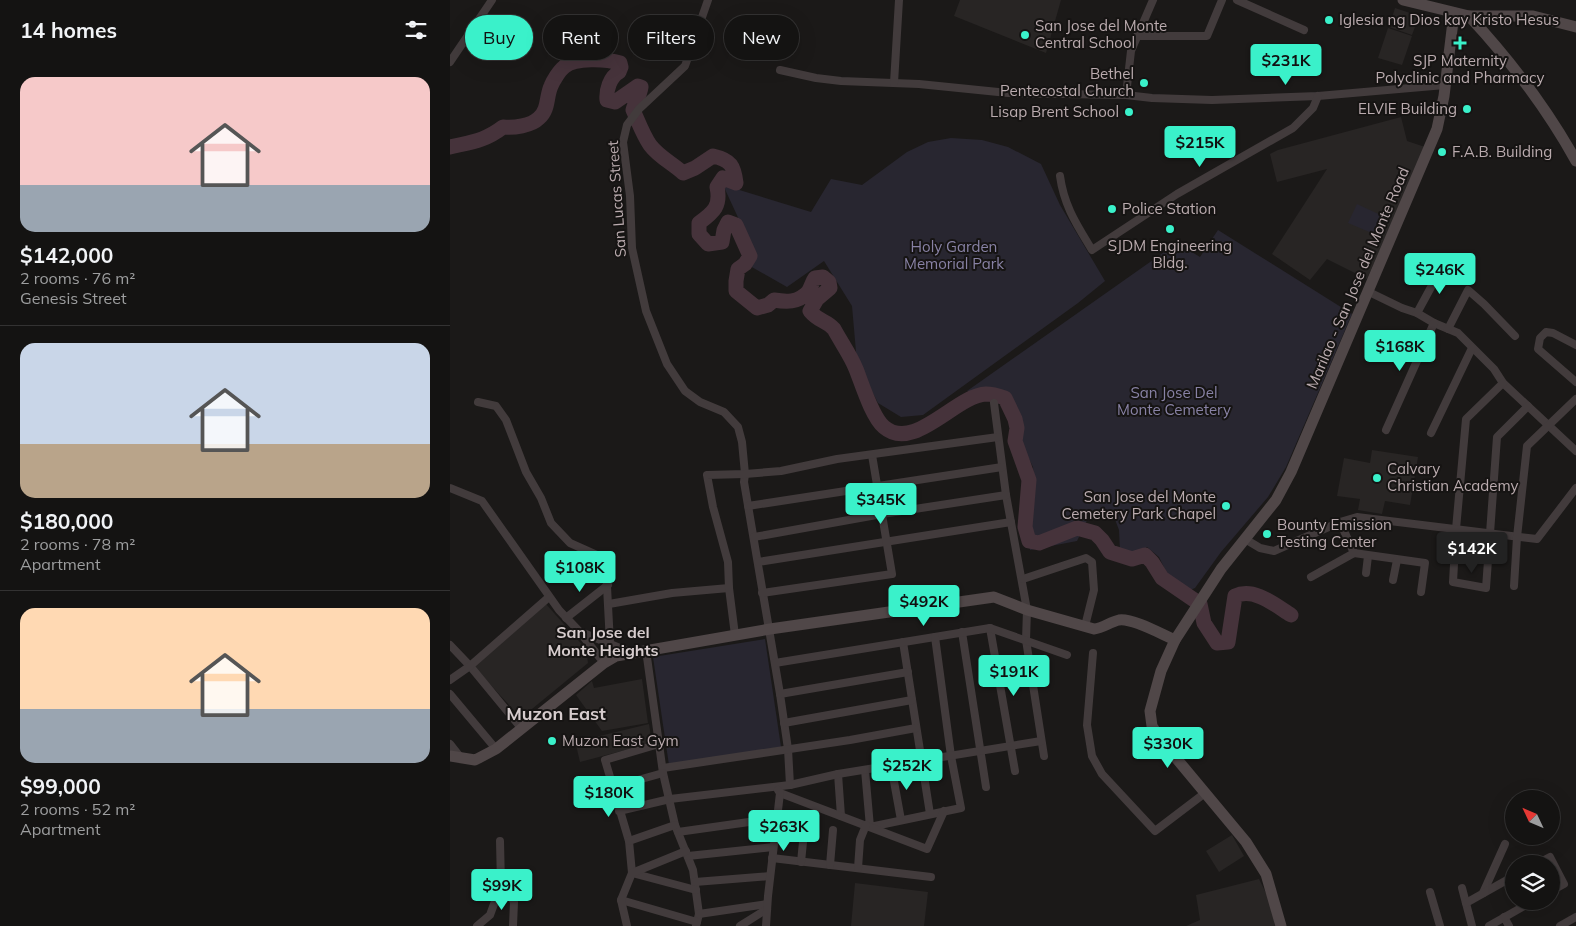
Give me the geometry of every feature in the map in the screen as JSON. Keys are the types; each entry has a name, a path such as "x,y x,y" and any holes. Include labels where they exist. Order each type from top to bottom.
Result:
{"street":[{"path":"450,62 492,0"},
{"name":"San Lucas Street","path":"708,0 685,66 639,110 627,125 623,142 630,196 632,248 646,311 667,364 686,391 700,402 724,412 738,427 742,442 744,482 762,593 770,629 788,749 790,785"},
{"path":"894,84 899,0"},
{"path":"1126,96 1132,50 1152,0"},
{"path":"1137,36 1207,36 1222,0"},
{"path":"1236,0 1304,30"},
{"path":"1403,0 1469,16 1533,16 1576,28"},
{"name":"Marilao - San Jose del Monte Road","path":"1175,640 1222,569 1276,500 1291,472 1437,129 1452,43 1454,13"},
{"path":"1469,16 1490,39 1548,114 1576,161"},
{"path":"780,70 824,79 919,84 1008,93 1212,100 1318,96 1445,85"},
{"path":"1060,176 1066,205 1092,250 1177,194 1293,128 1313,108 1318,96"},
{"path":"1417,312 1442,267"},
{"path":"1448,329 1468,290 1515,336"},
{"path":"1369,292 1402,308 1417,312 1434,323 1458,333 1494,369 1503,383 1575,448"},
{"path":"1386,430 1434,323"},
{"path":"1576,345 1553,333 1546,332 1540,338 1538,348 1576,382"},
{"path":"1431,433 1472,348"},
{"path":"1503,383 1466,420 1453,582 1486,588 1497,437 1528,406"},
{"path":"1514,586 1517,537 1527,446 1576,399"},
{"path":"478,402 496,406 506,420 526,472 541,498 551,523 570,544 599,556 606,568 610,643"},
{"path":"994,403 1006,495 1023,578 1027,610 1026,640 1044,756"},
{"path":"735,635 728,562 713,507 707,475 781,471 837,459 998,437"},
{"path":"762,593 892,574 872,455"},
{"path":"748,506 1002,467"},
{"path":"450,488 482,501 549,597 604,663"},
{"path":"1245,539 1260,548 1274,551 1340,522 1357,517 1537,539 1576,488"},
{"path":"754,537 882,514 1006,495"},
{"path":"758,562 1011,522"},
{"path":"1340,522 1354,553"},
{"path":"1311,577 1354,553 1425,563 1421,592"},
{"path":"1366,573 1368,556"},
{"path":"1023,578 1086,558 1092,562 1094,590 1085,626"},
{"path":"1394,580 1397,560"},
{"path":"566,618 608,585"},
{"path":"609,604 672,593 729,588"},
{"path":"450,680 470,666 549,597"},
{"path":"450,744 456,757 475,760 496,749 604,663 616,656 646,650 770,629 994,597 1027,610 1094,629 1101,628 1117,620 1126,619 1175,640 1161,670 1152,700 1150,710 1152,726 1161,740 1246,842 1266,874 1281,926"},
{"path":"990,628 1015,771"},
{"path":"775,663 990,628 1067,655"},
{"path":"579,631 632,653"},
{"path":"962,632 986,787"},
{"path":"868,826 962,808 950,756 935,637"},
{"path":"903,642 930,814"},
{"path":"450,646 470,666 522,729"},
{"path":"646,650 663,771 676,828 693,870 697,921"},
{"path":"1093,653 1087,725 1092,756 1102,774 1156,831 1206,793"},
{"path":"780,694 908,672"},
{"path":"450,694 496,749"},
{"path":"784,723 912,700"},
{"path":"612,787 663,771 916,728"},
{"path":"619,811 670,799 778,790 790,785 838,774 1042,741"},
{"path":"627,926 621,900 632,873 629,842 605,760 659,744"},
{"path":"891,766 901,820"},
{"path":"858,868 860,840 868,826 865,770"},
{"path":"838,774 841,816"},
{"path":"778,790 927,849 944,811"},
{"path":"766,926 778,790"},
{"path":"629,842 676,828 777,818"},
{"path":"801,862 805,822"},
{"path":"830,864 833,830"},
{"path":"478,926 490,915 501,885 500,842"},
{"path":"1483,893 1505,844"},
{"path":"632,873 687,853 773,846"},
{"path":"772,858 931,877"},
{"path":"632,873 695,886 770,876"},
{"path":"1560,877 1564,884 1560,886"},
{"path":"1466,903 1505,881"},
{"path":"1462,888 1472,926"},
{"path":"499,892 510,895 514,902 512,926"},
{"path":"1430,892 1440,926"},
{"path":"621,900 697,921 767,907"},
{"path":"740,926 767,907"},
{"path":"1489,926 1516,910"},
{"path":"1504,917 1510,926"},
{"path":"1560,926 1576,917"}],"shaded area":[{"name":"San Jose del Monte Central School","path":"960,0 1061,0 1046,53 954,16"},
{"path":"1395,8 1419,16 1412,35 1389,27"},
{"path":"1388,28 1412,36 1402,65 1378,58"},
{"path":"1401,117 1407,141 1425,147 1367,279 1327,259 1310,280 1272,254 1327,169 1277,182 1270,154 1278,150"},
{"name":"Calvary Christian Academy","path":"1372,450 1418,457 1410,505 1385,501 1382,514 1358,510 1360,499 1337,496 1344,458 1370,463"},
{"path":"546,604 586,649 588,663 521,718 474,667"},
{"path":"642,679 648,723 602,731 576,695 592,681 594,688"},
{"path":"649,724 652,743 580,762 576,745 587,739"},
{"path":"1232,835 1244,856 1219,872 1206,851"},
{"path":"1259,879 1271,903 1275,926 1186,926 1200,920 1196,895"},
{"path":"855,883 928,892 924,926 851,926"}],"green space":[{"name":"Holy Garden Memorial Park","path":"951,138 982,140 1008,147 1041,164 1060,205 1105,281 1078,303 923,415 901,417 878,403 857,363 852,306 824,261 787,287 750,266 754,252 723,185 811,212 831,179 862,185 907,152 928,142"},
{"path":"1357,204 1387,218 1379,236 1348,223"},
{"name":"San Jose Del Monte Cemetery","path":"1218,230 1352,314 1286,467 1268,497 1221,552 1195,588 1188,591 1172,584 1159,557 1147,547 1136,555 1120,551 1119,530 1113,514 1091,512 1077,541 1030,550 1028,527 1035,496 1033,467 1027,455 1019,447 1023,421 1008,394 967,391 1177,243 1200,257"},
{"path":"765,639 781,747 669,765 653,657"}],"waterway":[{"path":"450,147 484,138 503,127 522,126 536,121 546,107 549,90 555,79 562,69 569,64 583,60 620,63 619,72 609,84 607,100 615,102 638,86 641,87 633,110 647,141 657,153 683,173 695,168 713,156 728,162 733,168 736,183 723,178 717,187 717,204 712,212 699,223 699,234 708,244 722,242 724,230 728,222 736,225 750,256 745,264 738,269 736,291 757,308 768,305 774,300 796,300 804,296 815,278 823,277 829,282 830,288 817,299 810,311 834,329 854,364 875,416 884,427 896,433 908,433 935,421 974,397 988,394 1005,398 1015,419 1017,428 1015,441 1029,480 1025,527 1029,541 1039,543 1077,528 1095,533 1110,552 1132,559 1145,555 1162,578 1200,604 1204,623 1217,643 1228,642 1235,596 1242,594 1257,595 1291,615"}],"place":[{"name":"Iglesia ng Dios kay Kristo Hesus","path":"1329,20"},
{"name":"San Jose del Monte Central School","path":"1025,35"},
{"name":"SJP Maternity Polyclinic and Pharmacy","path":"1460,43"},
{"name":"Bethel Pentecostal Church","path":"1144,83"},
{"name":"ELVIE Building","path":"1467,109"},
{"name":"Lisap Brent School","path":"1129,112"},
{"name":"F.A.B. Building","path":"1442,152"},
{"name":"Police Station","path":"1112,209"},
{"name":"SJDM Engineering Bldg.","path":"1170,229"},
{"name":"Calvary Christian Academy","path":"1377,478"},
{"name":"San Jose del Monte Cemetery Park Chapel","path":"1226,506"},
{"name":"Bounty Emission Testing Center","path":"1267,534"},
{"name":"Muzon East Gym","path":"552,741"}],"district":[{"name":"San Jose del Monte Heights","path":"603,641"},
{"name":"Muzon East","path":"556,714"}]}
